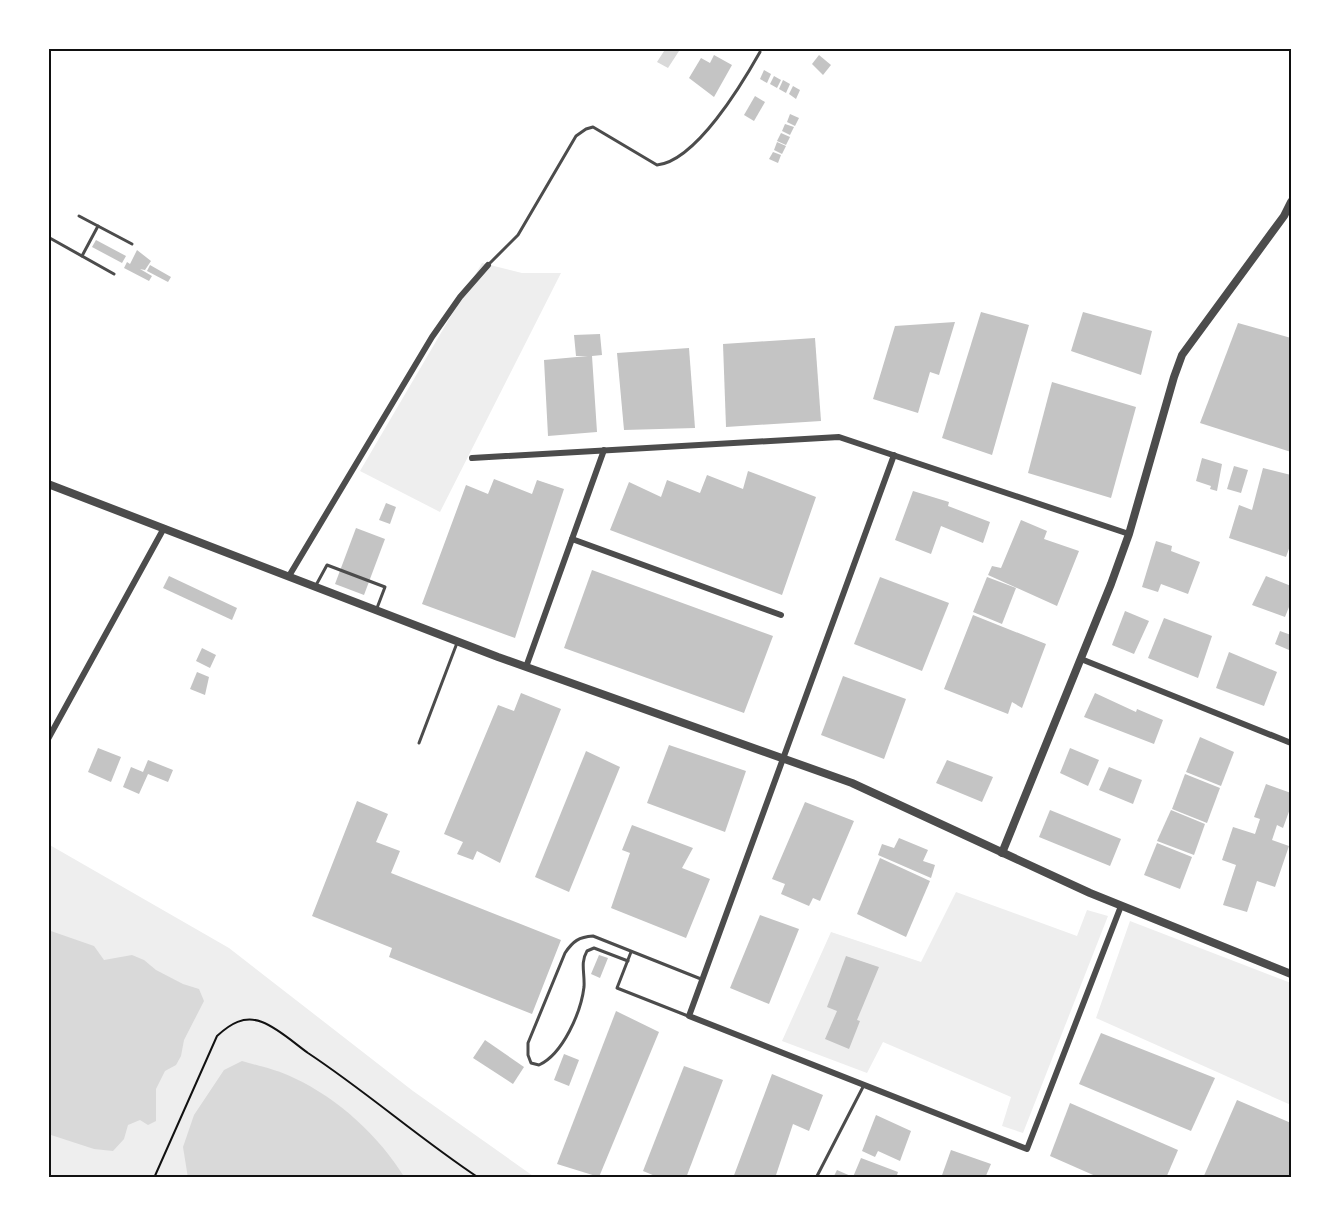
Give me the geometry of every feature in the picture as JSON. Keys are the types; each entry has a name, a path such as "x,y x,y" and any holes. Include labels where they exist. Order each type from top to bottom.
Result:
{"street":[{"path":"1002,853 1129,534 1182,355 1284,216 1291,202"},
{"path":"289,576 432,337 460,297 488,265"},
{"path":"472,458 839,437 1129,534"},
{"path":"526,668 604,450"},
{"path":"894,455 689,1016 1027,1149 1121,906"},
{"path":"48,484 526,668 784,757 852,783 1121,906 1291,974"},
{"path":"48,739 164,528"},
{"path":"572,539 781,615"},
{"path":"1081,659 1291,743"}],"lane":[{"path":"488,265 518,235 576,136 593,127 657,165 668,164 680,156 725,110 760,52"},
{"path":"79,216 132,244"},
{"path":"82,256 98,226"},
{"path":"48,237 114,274"},
{"path":"315,586 327,565 366,579 385,587 376,610"},
{"path":"419,743 458,641"},
{"path":"628,962 594,948 587,951 583,958 584,988 570,1028 549,1061 539,1065 531,1063 528,1043 565,953 573,942 582,937 593,936 702,980"},
{"path":"631,952 617,988 689,1016"},
{"path":"816,1178 864,1085"}],"path":[{"path":"154,1178 217,1036 230,1024 244,1019 262,1022 316,1058 378,1103 428,1144 479,1178"}],"shaded area":[{"path":"666,48 677,48 679,51 668,68 657,62"},
{"path":"482,263 522,273 561,273 440,512 360,471"},
{"path":"48,844 229,948 413,1091 536,1178 48,1178"},
{"path":"956,892 1077,936 1087,910 1108,916 1023,1133 1002,1126 1011,1097 883,1042 867,1073 782,1041 831,932 921,962"},
{"path":"1130,921 1291,983 1291,1105 1096,1018"},
{"path":"48,930 94,946 104,960 132,955 144,960 156,970 183,984 199,989 204,1001 184,1040 181,1056 176,1065 165,1071 156,1089 156,1121 148,1125 140,1120 128,1125 124,1139 113,1151 94,1149 48,1134"},
{"path":"242,1061 288,1075 327,1097 370,1133 405,1178 188,1178 183,1147 194,1115 224,1070"}],"building":[{"path":"714,55 732,65 714,97 689,78 701,58 710,63"},
{"path":"819,55 831,65 823,75 812,64"},
{"path":"764,70 771,74 767,83 760,79"},
{"path":"774,76 781,80 777,88 770,84"},
{"path":"783,80 790,84 786,93 779,89"},
{"path":"793,86 800,90 796,99 789,94"},
{"path":"755,96 765,102 754,121 744,115"},
{"path":"790,114 799,118 795,126 787,122"},
{"path":"785,124 794,127 790,135 782,131"},
{"path":"781,133 790,137 786,145 777,141"},
{"path":"777,142 786,146 782,154 774,150"},
{"path":"773,152 781,155 778,163 769,159"},
{"path":"96,240 126,256 122,263 92,247"},
{"path":"137,250 151,261 145,270 140,269 152,276 149,281 124,268 127,262 130,264"},
{"path":"150,265 171,277 168,282 147,271"},
{"path":"981,312 1029,325 992,455 942,438"},
{"path":"1083,312 1152,331 1141,375 1071,351"},
{"path":"955,322 939,375 930,372 918,413 873,399 895,326"},
{"path":"1238,323 1291,338 1291,452 1200,423"},
{"path":"600,334 602,355 592,356 597,432 548,436 544,360 588,356 576,356 574,335"},
{"path":"815,338 821,421 726,427 723,344"},
{"path":"689,348 695,428 624,430 617,353"},
{"path":"1052,382 1136,407 1111,498 1028,473"},
{"path":"1202,458 1222,464 1217,491 1210,489 1211,486 1196,481"},
{"path":"1234,466 1248,470 1241,493 1227,489"},
{"path":"1263,468 1291,475 1291,543 1286,557 1229,538 1239,505 1252,510"},
{"path":"748,471 816,497 782,595 610,530 629,482 661,497 667,480 700,493 707,475 743,489"},
{"path":"494,479 532,494 537,480 564,489 515,638 422,604 466,485 488,494"},
{"path":"913,491 949,502 948,506 990,522 983,543 941,526 931,554 895,540"},
{"path":"386,503 396,507 390,524 379,520"},
{"path":"1021,520 1047,531 1044,539 1079,551 1057,606 988,575 992,566 1001,568"},
{"path":"356,528 385,539 364,595 335,584"},
{"path":"1156,541 1172,546 1171,551 1200,562 1188,594 1161,584 1158,592 1142,587"},
{"path":"592,570 773,636 744,713 564,648"},
{"path":"169,576 237,608 232,620 163,588"},
{"path":"1266,576 1291,586 1291,602 1285,617 1252,605"},
{"path":"880,577 949,603 922,671 854,644"},
{"path":"987,577 1016,588 1002,624 973,612"},
{"path":"1125,611 1149,621 1134,654 1112,645"},
{"path":"973,615 1046,644 1022,708 1012,702 1008,714 944,689"},
{"path":"1164,618 1212,636 1198,678 1148,658"},
{"path":"1280,631 1291,635 1289,650 1275,644"},
{"path":"202,648 216,655 210,668 196,661"},
{"path":"1229,652 1277,672 1264,706 1216,688"},
{"path":"197,672 209,677 205,695 190,689"},
{"path":"843,676 906,699 884,759 821,735"},
{"path":"521,693 561,709 500,863 477,851 473,860 457,854 463,842 444,834 498,705 514,711"},
{"path":"1095,693 1136,712 1137,709 1163,720 1154,744 1084,717"},
{"path":"1200,737 1234,752 1221,786 1186,772"},
{"path":"669,745 746,771 725,832 647,803"},
{"path":"98,748 121,757 111,782 88,772"},
{"path":"1070,748 1099,760 1088,786 1060,773"},
{"path":"586,751 620,767 569,892 535,877"},
{"path":"148,760 173,770 168,782 148,774 139,794 123,787 131,767 143,772"},
{"path":"947,760 993,777 982,802 936,783"},
{"path":"1109,767 1142,780 1133,804 1099,790"},
{"path":"1185,774 1220,788 1207,823 1172,809"},
{"path":"1266,784 1291,793 1291,806 1283,828 1277,825 1272,840 1289,846 1275,887 1257,881 1247,912 1223,905 1236,865 1222,860 1233,827 1255,834 1260,819 1254,817"},
{"path":"357,801 388,814 376,842 400,851 391,873 561,940 532,1014 389,957 392,948 312,916"},
{"path":"805,802 854,821 820,901 813,898 809,906 781,894 785,884 772,879"},
{"path":"1050,810 1121,839 1110,866 1039,837"},
{"path":"1171,810 1205,824 1194,855 1157,841"},
{"path":"632,825 693,848 682,868 710,879 686,938 611,908 630,853 622,850"},
{"path":"899,838 928,850 923,861 935,865 931,878 878,855 882,844 894,848"},
{"path":"1157,843 1192,857 1180,889 1144,875"},
{"path":"880,858 930,881 906,937 857,914"},
{"path":"760,915 799,929 769,1004 730,988"},
{"path":"599,955 608,958 600,978 591,974"},
{"path":"846,956 879,967 857,1020 860,1021 849,1049 825,1039 837,1011 827,1007"},
{"path":"616,1011 659,1032 599,1177 557,1164"},
{"path":"1101,1033 1215,1078 1191,1131 1079,1084"},
{"path":"485,1040 524,1067 513,1084 473,1058"},
{"path":"564,1054 579,1060 569,1086 554,1080"},
{"path":"684,1066 723,1080 686,1178 660,1178 643,1171"},
{"path":"772,1074 823,1095 809,1131 793,1124 775,1178 733,1178"},
{"path":"1237,1100 1291,1123 1291,1178 1203,1178"},
{"path":"1070,1103 1178,1150 1166,1178 1100,1178 1050,1156"},
{"path":"876,1115 911,1131 900,1161 878,1151 875,1157 862,1151"},
{"path":"951,1150 991,1164 985,1178 941,1178"},
{"path":"861,1158 898,1172 896,1178 833,1178 837,1170 853,1177"}]}
